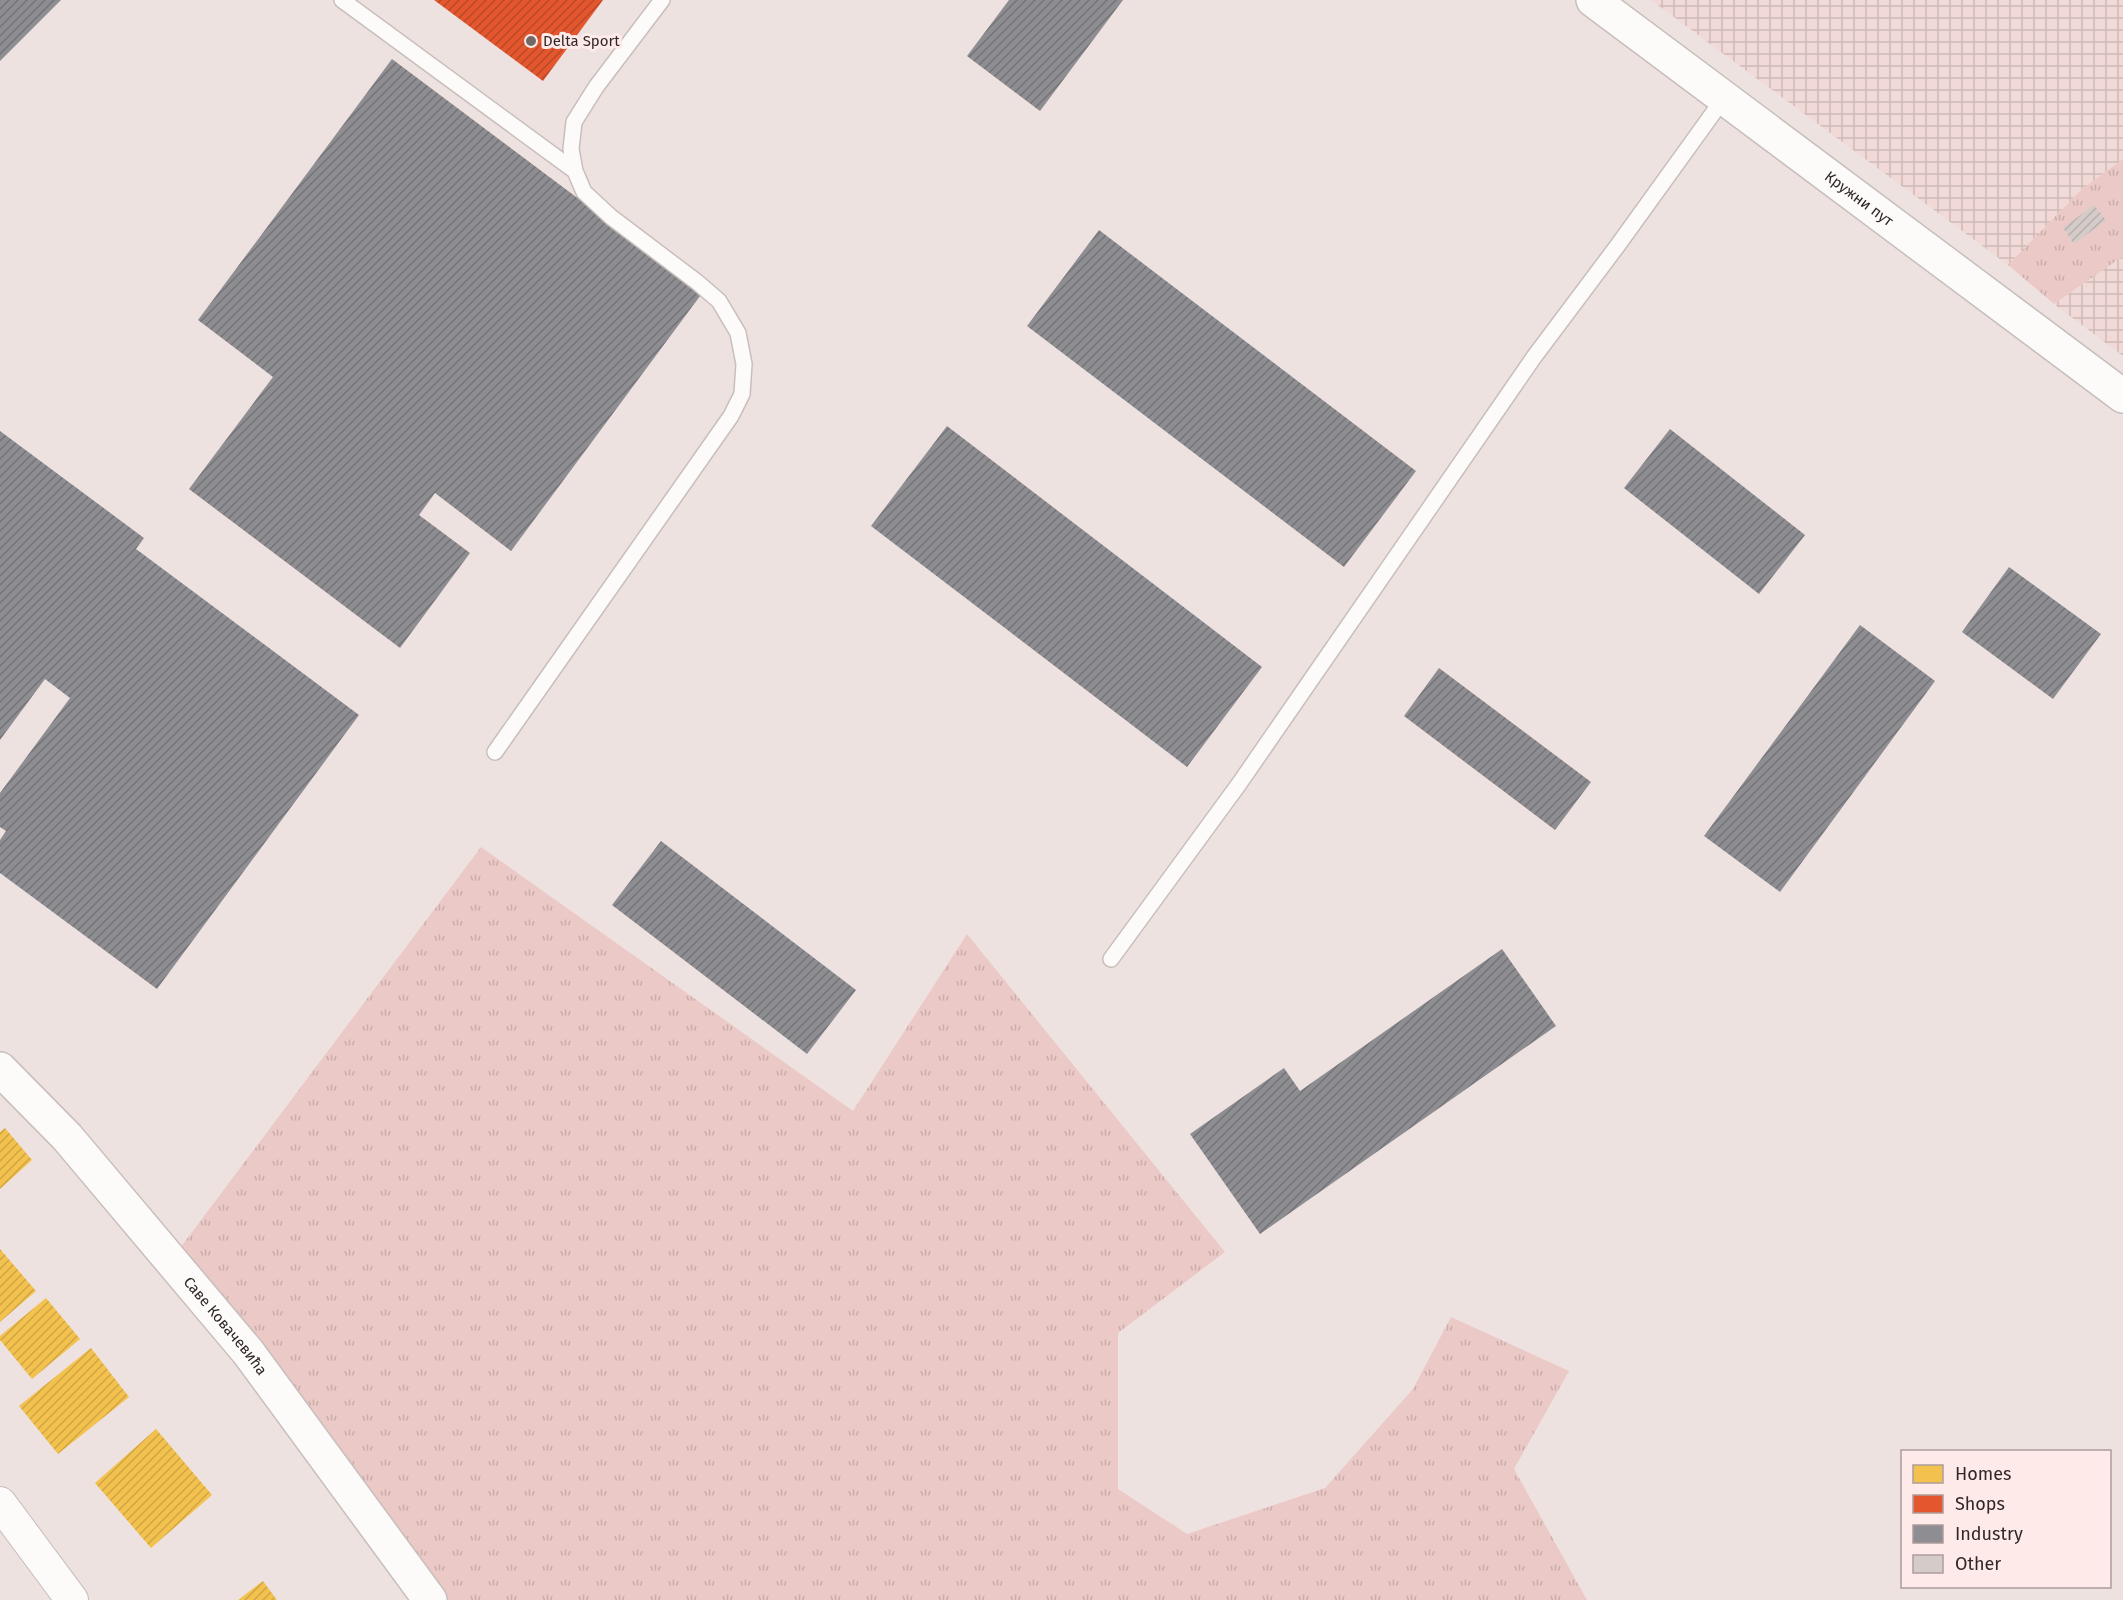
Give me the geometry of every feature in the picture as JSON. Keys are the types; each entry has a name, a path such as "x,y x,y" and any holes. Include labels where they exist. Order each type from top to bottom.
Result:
{"street":[{"name":"Кружни пут","path":"1593,0 2123,396"},
{"name":"Саве Ковачевића","path":"0,1069 67,1137 248,1352 430,1600"},
{"path":"0,1503 72,1600"}],"lane":[{"path":"342,0 575,171"},
{"path":"495,752 730,416 742,394 744,363 738,333 719,301 698,282 611,218 584,192 575,171 571,149 574,122 596,87 662,0"},
{"path":"1112,959 1239,784 1534,357 1724,98"}],"shaded area":[{"path":"1651,0 2123,0 2123,159 2082,189 2008,265"},
{"path":"2123,256 2123,356 2054,304"}],"green space":[{"path":"2123,159 2123,256 2054,304 2008,265 2082,189"},
{"path":"481,847 853,1111 967,934 1225,1252 1118,1333 1118,1489 1187,1534 1325,1488 1413,1389 1451,1317 1569,1371 1514,1469 1587,1600 448,1600 180,1248"}],"building: Homes":[{"path":"5,1128 32,1160 0,1189 0,1132"},
{"path":"0,1249 36,1291 0,1322"},
{"path":"46,1298 80,1339 32,1379 0,1340 0,1336"},
{"path":"91,1348 129,1397 58,1454 19,1406"},
{"path":"156,1429 212,1495 151,1548 95,1483"},
{"path":"263,1581 277,1600 238,1600"}],"building: Shops":[{"name":"Delta Sport","path":"434,0 603,0 543,81"}],"building: Industry":[{"path":"0,0 61,0 0,61"},
{"path":"1009,0 1123,0 1040,111 967,56"},
{"path":"392,59 703,292 511,551 435,493 419,515 470,553 400,648 189,489 273,377 198,320"},
{"path":"1099,230 1416,471 1344,567 1027,326"},
{"path":"947,426 1262,667 1187,767 871,526"},
{"path":"1670,429 1805,535 1759,594 1624,488"},
{"path":"0,431 144,538 136,549 359,715 157,989 0,873 0,840 6,831 0,827 0,793 70,698 45,679 0,740"},
{"path":"2009,567 2101,634 2053,699 1962,632"},
{"path":"1860,625 1935,681 1780,892 1704,836"},
{"path":"1439,668 1591,782 1555,830 1404,716"},
{"path":"661,841 856,990 807,1054 612,905"},
{"path":"1502,949 1556,1026 1260,1234 1190,1134 1284,1068 1300,1091"}],"building: Other":[{"path":"2094,205 2106,220 2074,244 2063,228"}],"place":[{"name":"Delta Sport","path":"531,41"}]}
